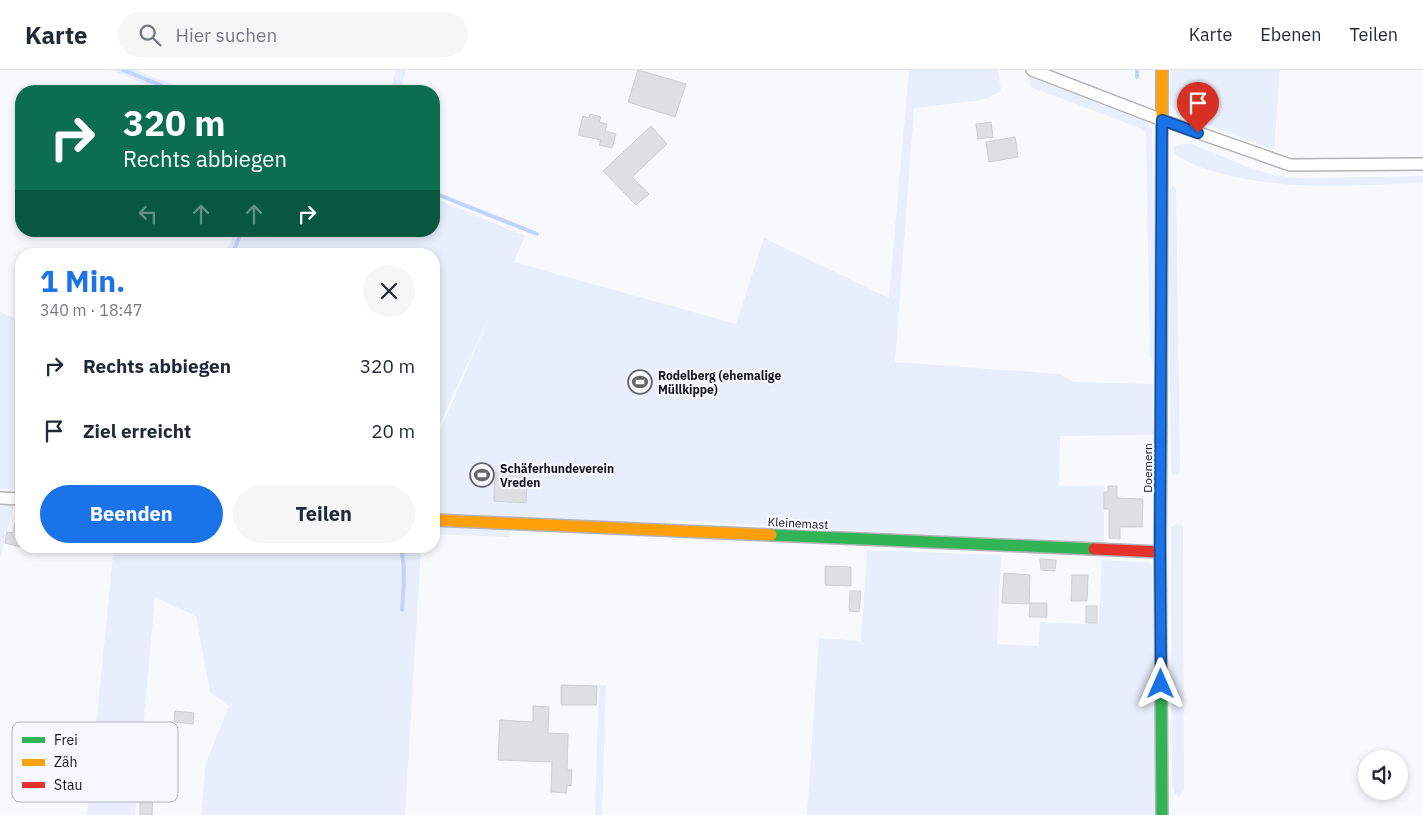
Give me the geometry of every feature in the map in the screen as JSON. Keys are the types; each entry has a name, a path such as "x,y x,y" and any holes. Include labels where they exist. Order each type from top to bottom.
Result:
{"street":[{"path":"1032,70 1162,120 1290,165 1423,164"},
{"name":"Doemern","path":"1162,70 1160,552 1162,815"},
{"path":"0,498 15,499"},
{"name":"Kleinemast","path":"440,520 1160,552"}],"shaded area":[{"path":"110,70 135,70 174,85 148,85"},
{"path":"396,70 406,70 402,85 392,85"},
{"path":"909,70 998,70 1001,91 988,98 914,108 895,362 1059,374 1074,382 1153,384 1154,435 1060,436 1059,486 1104,486 1104,545 670,520 670,527 440,513 440,430 493,309 440,424 440,248 228,248 232,237 440,237 440,201 525,236 514,262 736,324 764,238 889,298"},
{"path":"1170,70 1280,70 1274,150 1177,113 1170,104"},
{"path":"1029,77 1147,122 1152,129 1156,372 1150,356 1146,132 1138,127 1030,87"},
{"path":"1181,144 1192,144 1255,170 1274,175 1298,178 1423,176 1423,183 1317,186 1291,185 1239,178 1213,171 1183,159 1174,153 1174,147"},
{"path":"1172,186 1176,189 1180,470 1178,474 1173,475 1171,470 1168,193"},
{"path":"0,312 15,318 15,490 0,489"},
{"path":"0,504 14,505 0,557"},
{"path":"1177,524 1183,526 1184,790 1179,797 1174,792 1172,782 1171,527"},
{"path":"440,526 510,531 510,537 440,534"},
{"path":"867,550 1001,555 997,644 1039,646 1040,622 1099,623 1102,560 1148,562 1152,565 1156,815 807,815 819,638 861,641"},
{"path":"113,553 421,553 405,815 201,815 206,763 229,706 210,692 196,616 155,597 144,722 96,722"},
{"path":"599,685 606,685 602,815 595,815"},
{"path":"88,802 136,802 135,815 87,815"}],"building":[{"path":"638,70 686,84 675,117 628,102"},
{"path":"590,114 601,117 599,122 607,124 605,131 616,134 612,148 599,145 601,140 578,135 583,116 589,118"},
{"path":"991,122 993,137 978,139 976,124"},
{"path":"651,126 667,144 632,177 649,194 636,205 603,171"},
{"path":"1015,137 1018,157 989,162 986,142"},
{"path":"495,472 521,473 520,480 527,481 526,503 494,501"},
{"path":"1108,486 1117,486 1117,498 1143,499 1142,527 1120,527 1120,539 1109,538 1109,509 1104,509 1104,492 1108,492"},
{"path":"15,523 15,546 5,543 7,532 13,533"},
{"path":"1040,559 1056,560 1055,571 1041,570"},
{"path":"825,566 851,567 851,586 825,585"},
{"path":"1004,573 1030,575 1029,604 1002,603"},
{"path":"1072,575 1088,575 1087,601 1071,601"},
{"path":"850,591 861,591 859,612 849,611"},
{"path":"1030,603 1047,603 1047,617 1029,617"},
{"path":"1086,606 1097,606 1097,623 1086,623"},
{"path":"561,685 597,686 596,705 561,705"},
{"path":"533,706 549,707 548,733 568,734 567,770 572,770 571,786 567,785 567,793 551,792 552,762 498,760 500,720 533,722"},
{"path":"175,711 194,713 193,724 174,722"},
{"path":"140,802 153,802 152,815 140,815"}],"waterway":[{"path":"123,70 160,85"},
{"path":"1137,70 1137,77"},
{"path":"440,195 537,234"},
{"path":"235,248 239,237"},
{"path":"401,553 404,568 402,610"}],"traffic: fast":[{"path":"1161,418 1162,815"},
{"path":"771,535 1094,549"}],"traffic: slow":[{"path":"1161,418 1162,70"},
{"path":"440,520 771,535"}],"traffic: jam":[{"path":"1094,549 1160,552"}],"place":[{"name":"Rodelberg (ehemalige Müllkippe)","path":"640,382"},
{"name":"Schäferhundeverein Vreden","path":"482,475"}],"route":[{"path":"1161,684 1162,120 1198,133"}]}
